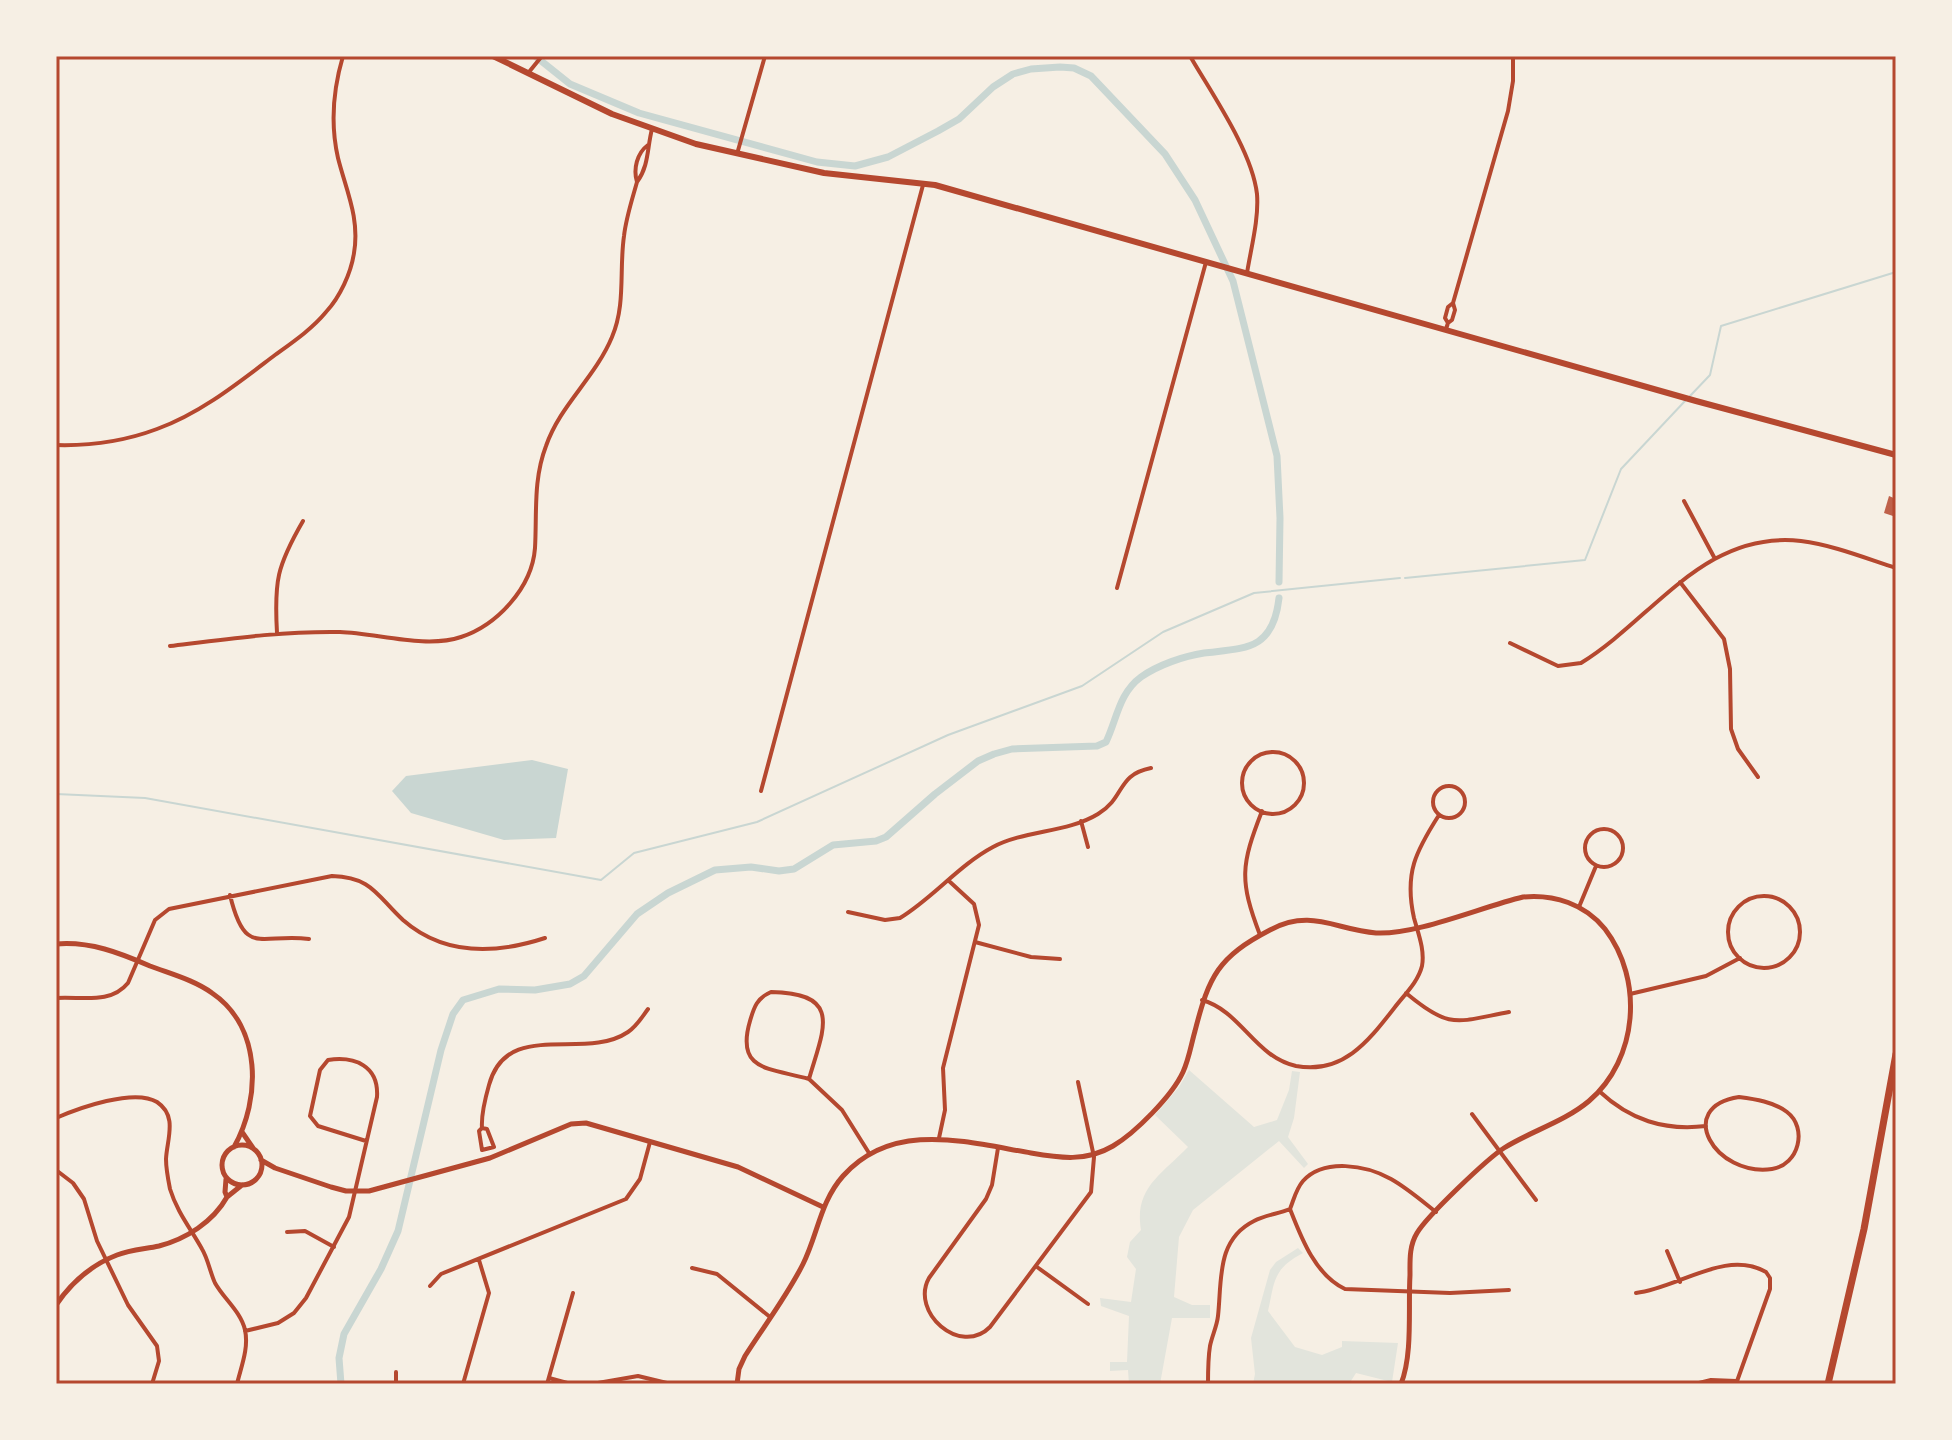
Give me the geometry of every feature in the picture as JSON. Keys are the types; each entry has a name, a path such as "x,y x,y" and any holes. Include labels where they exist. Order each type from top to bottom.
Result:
{"highway":[{"path":"1828,1384 1864,1229 1896,1054"}],"main road":[{"path":"493,56 577,98 652,129 737,154 824,173 924,183 1447,326 1696,401 1896,455"}],"street":[{"path":"56,445 99,443 132,437 188,415 244,379 327,312 349,272 356,236 352,201 339,161 333,126 335,90 343,56"},
{"path":"529,72 542,56"},
{"path":"737,154 765,56"},
{"path":"1190,56 1247,157 1255,181 1256,217 1247,273"},
{"path":"1447,326 1455,310 1453,303 1508,111 1513,56"},
{"path":"170,646 277,633 342,632 435,642 461,637 481,628 514,600 535,551 535,496 539,466 546,446 560,416 600,361 613,336 621,306 624,237 637,182 642,176 649,152 652,129"},
{"path":"637,182 634,174 636,166 641,150 648,145"},
{"path":"761,791 924,183"},
{"path":"1117,588 1206,262"},
{"path":"1684,501 1714,557"},
{"path":"277,633 275,593 278,570 303,521"},
{"path":"1510,643 1558,666 1574,665 1589,658 1714,557 1745,545 1791,540 1817,544 1896,568"},
{"path":"1680,582 1724,639 1729,658 1731,729 1738,749 1758,777"},
{"path":"1264,752 1290,757 1304,774 1300,797 1294,807 1283,813 1262,811 1245,800 1242,790 1247,766 1253,757 1264,752"},
{"path":"848,912 885,920 900,918 997,845 1081,821 1107,808 1134,771 1151,768"},
{"path":"1447,786 1457,788 1465,801 1463,811 1449,818 1439,815 1433,801 1437,791 1447,786"},
{"path":"1260,935 1247,901 1244,874 1248,846 1262,811"},
{"path":"1202,1000 1222,1008 1259,1046 1278,1059 1297,1066 1319,1067 1355,1053 1406,993 1418,977 1423,963 1410,891 1411,868 1419,847 1439,815"},
{"path":"1081,821 1088,847"},
{"path":"1610,829 1619,835 1622,842 1621,856 1616,863 1596,866 1586,855 1586,840 1591,833 1610,829"},
{"path":"1579,907 1596,866"},
{"path":"56,998 113,996 128,983 155,920 163,912 183,904 332,876 347,876 369,884 403,920 444,944 485,951 545,938"},
{"path":"939,1138 945,1110 943,1068 979,925 978,910 949,881"},
{"path":"230,895 235,917 246,935 270,941 287,937 309,939"},
{"path":"737,1384 742,1362 803,1264 823,1207 843,1176 869,1153 901,1141 939,1138 1063,1158 1094,1157 1127,1136 1172,1089 1188,1058 1210,980 1223,962 1260,935 1282,925 1306,920 1328,921 1375,933 1400,931 1523,897 1553,898 1579,907 1594,917 1611,938 1630,994 1630,1021 1621,1059 1599,1091 1575,1111 1499,1151 1418,1231 1412,1244 1406,1369 1401,1384"},
{"path":"1774,897 1792,908 1798,918 1800,939 1789,958 1770,967 1759,967 1740,958 1733,950 1728,929 1743,902 1774,897"},
{"path":"975,942 1031,957 1060,959"},
{"path":"56,944 97,946 137,961 212,992 238,1019 249,1040 252,1082 242,1132 222,1161 227,1197"},
{"path":"1630,994 1706,976 1740,958"},
{"path":"809,1079 824,1025 823,1012 808,999 771,992 755,1004 745,1039 746,1051 760,1065 809,1079 842,1110 869,1153"},
{"path":"1406,993 1432,1014 1451,1021 1509,1012"},
{"path":"482,1128 487,1129 494,1147 488,1150 482,1150 479,1131 485,1099 498,1062 508,1053 523,1048 615,1038 638,1024 648,1009"},
{"path":"245,1331 278,1323 294,1313 306,1298 349,1217 378,1088 371,1071 362,1063 349,1059 328,1060 324,1064 310,1116 318,1126 366,1141"},
{"path":"998,1148 986,1199 929,1278 923,1292 930,1314 947,1330 964,1338 978,1335 990,1327 1088,1199 1093,1185 1094,1157 1078,1082"},
{"path":"1599,1091 1622,1110 1649,1123 1679,1128 1706,1126"},
{"path":"56,1118 99,1103 140,1097 162,1106 170,1121 166,1159 173,1198 203,1249 216,1284 245,1331 247,1344 237,1384"},
{"path":"1748,1098 1777,1106 1789,1113 1798,1130 1798,1146 1782,1166 1761,1169 1733,1162 1716,1152 1706,1135 1706,1126 1714,1107 1726,1099 1748,1098"},
{"path":"1472,1114 1536,1200"},
{"path":"242,1132 261,1160 275,1168 354,1192 369,1191 490,1158 571,1124 586,1123 738,1167 823,1207"},
{"path":"430,1286 441,1274 626,1199 640,1179 651,1140"},
{"path":"234,1147 240,1145 253,1149"},
{"path":"488,1150 490,1158"},
{"path":"258,1177 261,1160"},
{"path":"1436,1212 1392,1179 1339,1166 1324,1168 1310,1175 1300,1186 1290,1209 1297,1230 1332,1282 1352,1291 1509,1290"},
{"path":"56,1305 79,1278 106,1260 169,1243 191,1233 215,1214 227,1197 242,1185 275,1168"},
{"path":"56,1170 73,1183 84,1199 106,1260 128,1305 157,1346 159,1361 152,1384"},
{"path":"226,1178 242,1185"},
{"path":"1208,1384 1210,1348 1218,1317 1221,1269 1228,1245 1252,1222 1290,1209"},
{"path":"287,1232 305,1231 334,1247"},
{"path":"1667,1251 1680,1282"},
{"path":"463,1384 489,1293 479,1260"},
{"path":"1636,1293 1659,1290 1704,1271 1732,1265 1760,1268 1770,1278 1770,1289 1736,1382 1711,1380 1695,1384"},
{"path":"1037,1267 1088,1304"},
{"path":"692,1268 717,1274 770,1317"},
{"path":"571,1384 548,1381 573,1293"},
{"path":"396,1372 396,1384"},
{"path":"592,1384 638,1376 671,1384"}],"shaded area":[{"path":"532,760 568,769 556,838 504,840 411,813 392,791 406,776"},
{"path":"1189,1070 1254,1127 1277,1120 1289,1090 1292,1071 1300,1072 1294,1118 1288,1137 1308,1164 1304,1168 1279,1141 1193,1210 1179,1237 1174,1297 1192,1305 1210,1305 1210,1318 1172,1318 1160,1384 1129,1384 1128,1370 1110,1371 1110,1362 1127,1362 1129,1316 1101,1306 1100,1298 1131,1302 1136,1269 1127,1257 1130,1242 1141,1230 1142,1203 1159,1174 1188,1147 1155,1115"},
{"path":"1298,1248 1303,1253 1286,1264 1277,1276 1268,1311 1295,1347 1322,1355 1342,1347 1342,1341 1398,1343 1392,1382 1356,1373 1349,1384 1253,1384 1255,1374 1251,1338 1270,1270 1276,1262"}],"building":[{"path":"1889,496 1896,499 1896,517 1884,513"}],"waterway":[{"path":"535,56 570,84 639,113 817,162 855,166 888,157 959,119 993,87 1013,74 1060,67 1074,68 1091,76 1165,154 1195,200 1233,281 1277,456 1279,582"},
{"path":"1690,396 1710,375 1721,326 1896,272"},
{"path":"1405,578 1585,560 1621,469 1685,401"},
{"path":"56,794 145,798 601,880 634,853 757,822 948,735 1082,686 1163,632 1254,593 1400,578"},
{"path":"341,1384 339,1358 344,1334 381,1269 398,1231 441,1050 453,1014 463,1000 499,989 535,990 570,984 584,976 637,914 668,893 715,870 751,867 779,871 794,869 833,845 876,841 886,837 935,794 978,761 994,754 1012,749 1097,746 1106,742 1123,699 1141,677 1180,659 1255,644 1271,628 1279,598"}]}
